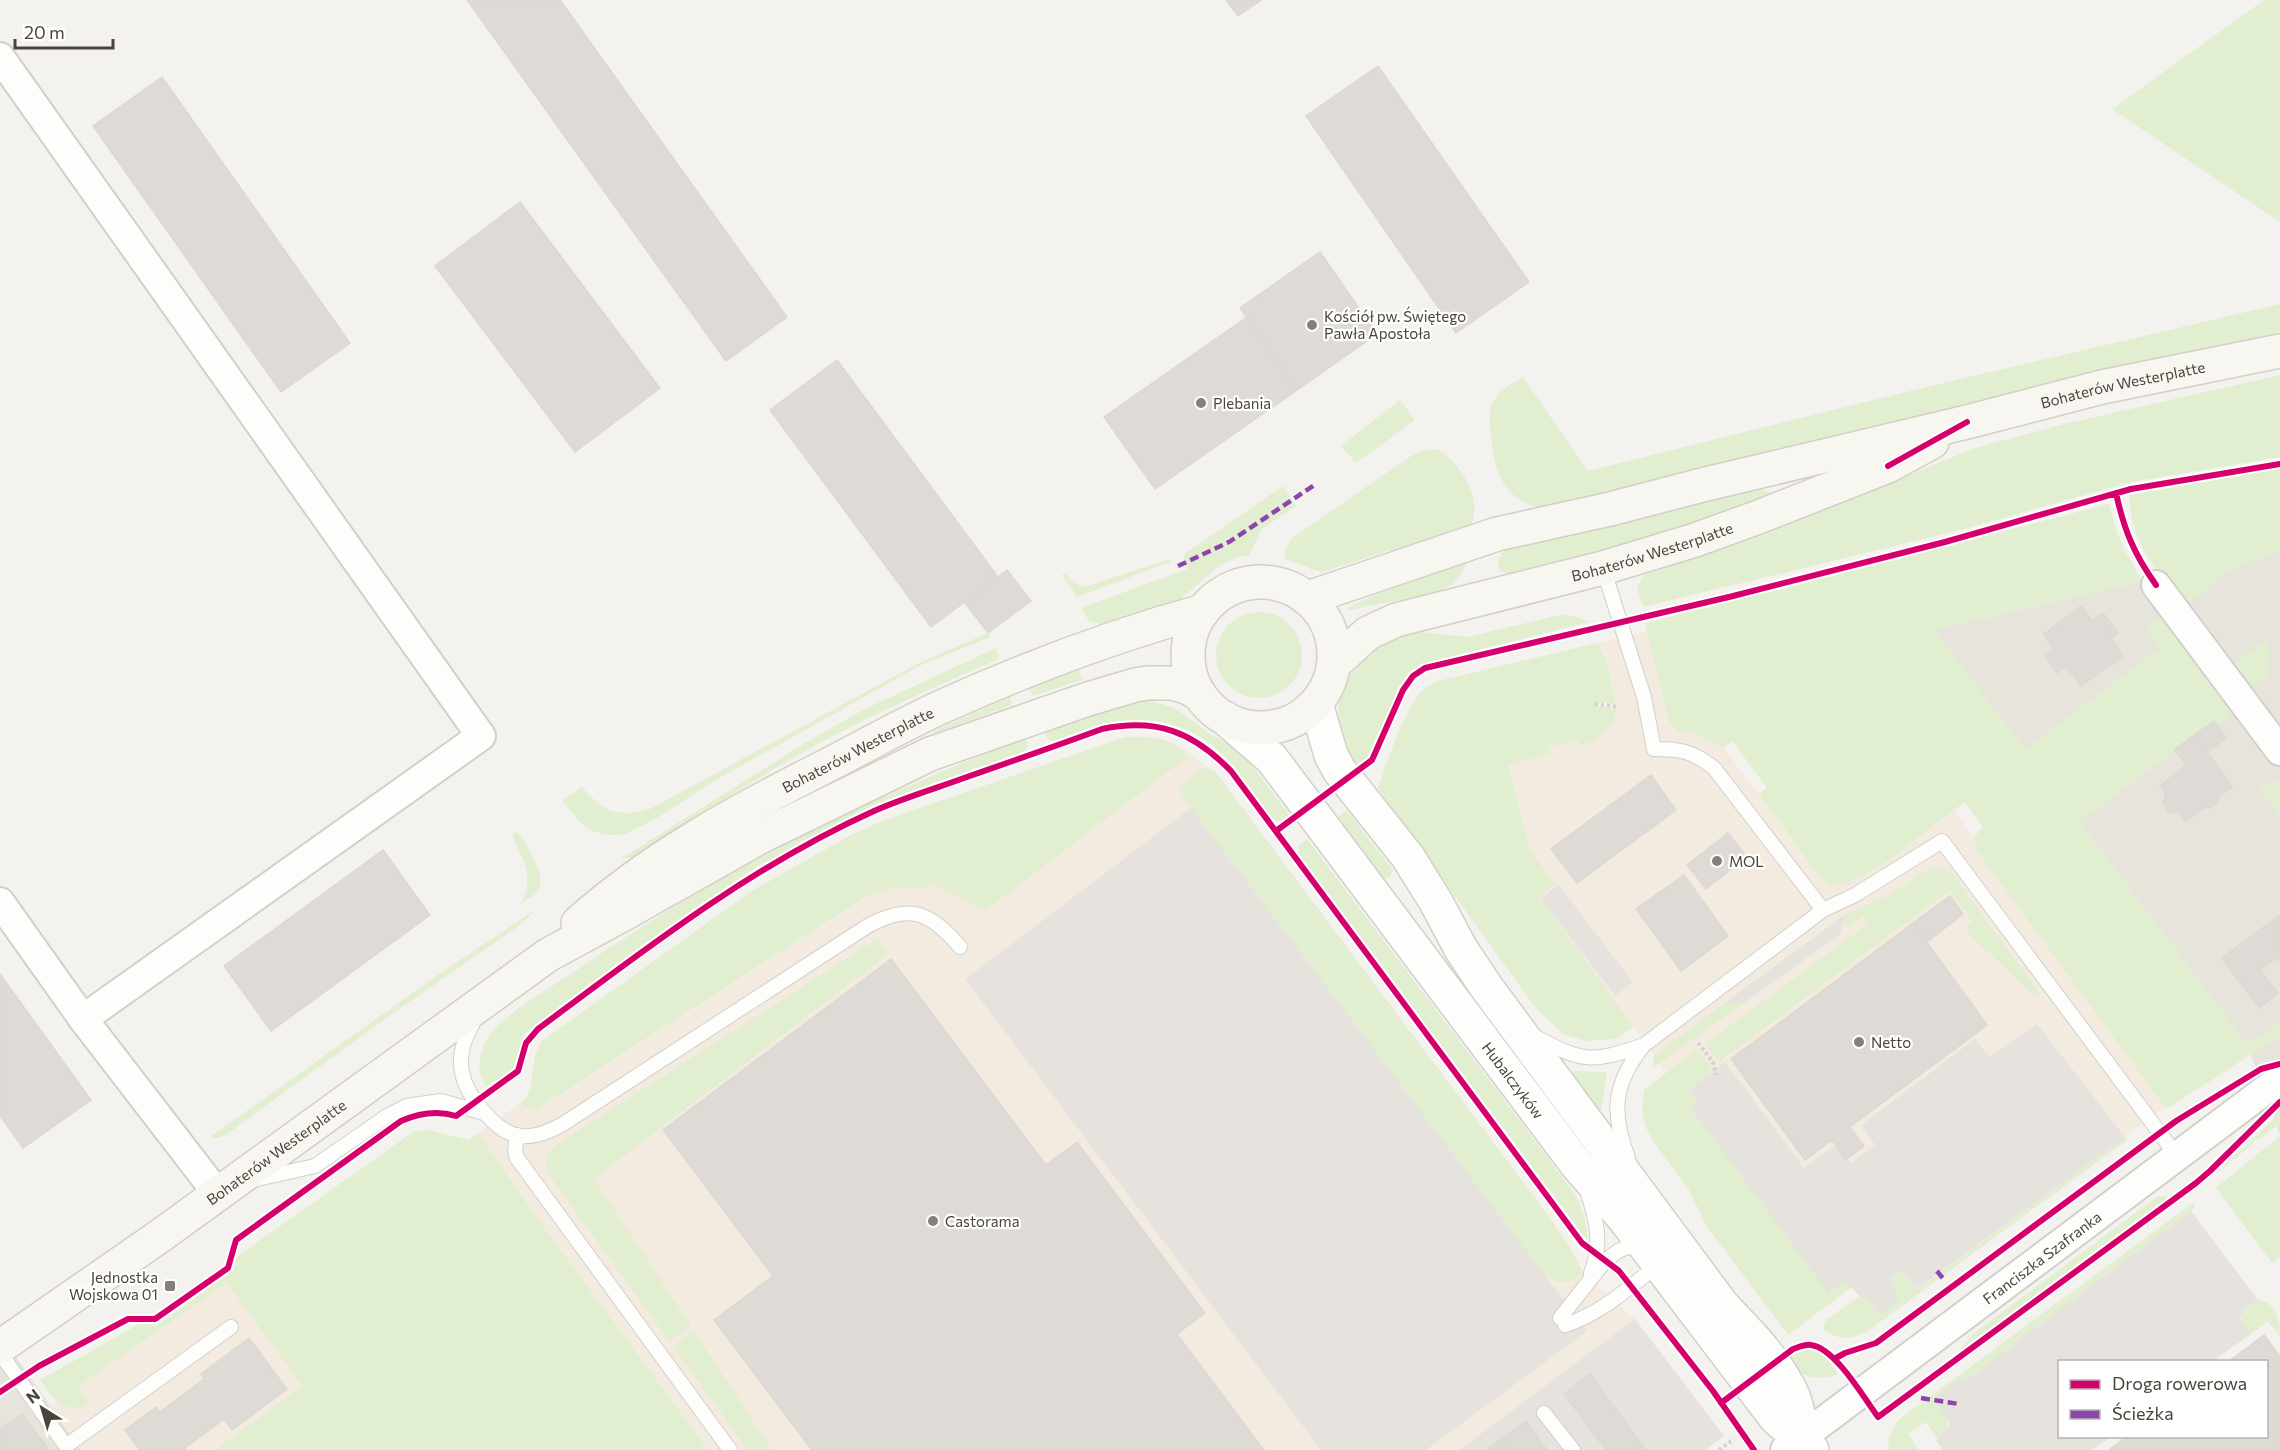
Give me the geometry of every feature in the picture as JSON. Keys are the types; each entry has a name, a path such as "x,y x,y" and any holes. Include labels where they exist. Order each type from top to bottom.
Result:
{"main road":[{"name":"Bohaterów Westerplatte","path":"1308,598 1497,534 1610,509 2102,387 2280,351"},
{"name":"Bohaterów Westerplatte","path":"1334,664 1368,633 1396,620 1603,568 1695,540 1877,470 1967,422"},
{"path":"1264,581 1291,588 1308,598 1321,612 1334,646 1334,664 1328,685 1316,704 1300,716 1282,724 1263,728 1243,725 1225,718 1211,708 1200,694 1190,670 1189,643 1194,626 1203,611 1217,597 1234,587 1253,582 1264,581"},
{"name":"Bohaterów Westerplatte","path":"548,955 578,922 667,854 701,832 786,787 938,709 1014,676 1133,630 1203,611"},
{"name":"Bohaterów Westerplatte","path":"0,1347 160,1236 548,955 760,837 930,754 1135,685 1172,683 1200,694"}],"street":[{"path":"0,57 481,736 83,1019"},
{"path":"2156,585 2280,751"},
{"name":"Hubalczyków","path":"1316,704 1331,755 1339,770 1408,857 1461,949 1515,1026 1640,1194 1658,1248"},
{"name":"Hubalczyków","path":"1225,718 1272,759 1577,1165 1623,1217 1723,1306 1750,1334 1793,1396 1800,1446"},
{"path":"0,902 83,1019 222,1189"},
{"name":"Franciszka Szafranka","path":"1800,1446 2280,1079"}],"lane":[{"path":"1603,568 1644,697 1654,749 1679,749 1698,755 1714,768 1822,910"},
{"path":"1640,1194 1618,1130 1616,1115 1625,1074 1644,1045 1822,910 1855,895 1942,841 2177,1156"},
{"path":"484,1001 465,1037 461,1059 464,1081 484,1113 502,1131 517,1135 539,1135 557,1127 884,917 903,913 921,914 944,929 960,947"},
{"path":"1515,1026 1567,1053 1591,1059 1606,1058 1644,1045"},
{"path":"222,1189 315,1166 387,1116 407,1106 441,1101 459,1104 484,1113"},
{"path":"517,1135 515,1151 517,1158 730,1450"},
{"path":"1577,1165 1597,1227 1596,1259 1585,1286"},
{"path":"1658,1248 1600,1309 1583,1320 1562,1322 1585,1286 1611,1256 1658,1248"},
{"path":"0,1353 66,1446 231,1327"},
{"path":"1544,1413 1573,1450"}],"path":[{"path":"1595,704 1619,707"},
{"path":"1698,1043 1713,1062 1716,1075"},
{"path":"1719,1450 1734,1439"}],"shaded area":[{"path":"2280,542 2280,1135 2247,1044 1934,630 2142,581"},
{"path":"1648,632 1667,720 1677,731 1693,733 1723,747 1818,875 1829,885 1851,881 1874,870 1954,810 2165,1107 1879,1315 1690,1107 1538,897 1555,883 1529,848 1508,763 1550,754 1548,747 1578,740 1615,715 1616,704 1604,652 1597,643"},
{"path":"1184,750 1216,773 1549,1217 1570,1247 1583,1273 1635,1319 1459,1450 708,1450 535,1215 478,1133 522,1102 525,1109 533,1110 543,1106 870,895 883,890 899,888 925,890 929,883 1185,753"},
{"path":"1191,808 1587,1331 1426,1450 1321,1450 965,979"},
{"path":"1558,884 1633,982 1615,996 1541,899"},
{"path":"1846,914 1840,934 1744,1003 1723,1004"},
{"path":"2037,1024 2125,1137 1917,1289 1907,1275 1901,1273 1894,1275 1891,1285 1899,1299 1879,1315 1867,1299 1860,1296 1848,1284 1842,1284 1829,1294 1690,1107 1697,1102 1688,1090 1725,1062 1804,1168 1837,1144 1851,1163 1875,1145 1861,1125 1975,1039 1990,1057"},
{"path":"2191,1211 2258,1300 2242,1311 2240,1319 2251,1334 2214,1360 2058,1360 2058,1438 2110,1438 2092,1450 1943,1450 1936,1440 1949,1428 1949,1422 1933,1399 1960,1379 1970,1377"},
{"path":"227,1282 302,1386 215,1450 81,1450 50,1405"},
{"path":"1635,1319 1724,1436 1705,1450 1459,1450"},
{"path":"0,1334 50,1405 81,1450 0,1450"}],"green space":[{"path":"2264,0 2280,0 2280,222 2112,109"},
{"path":"2280,304 2280,332 2117,369 1547,508 1533,506 1512,494 1499,474 1495,462 1490,420 1492,404 1501,392 1523,377 1588,471 1918,389"},
{"path":"2280,375 2280,457 2131,482 1964,529 1643,607 1637,587 1644,575 1764,535 1972,449 2060,425"},
{"path":"1400,400 1415,420 1356,463 1341,446"},
{"path":"1436,449 1453,462 1467,482 1474,505 1474,516 1470,526 1321,572 1284,559 1286,548 1292,538 1411,456"},
{"path":"2280,468 2280,551 2229,571 2183,607 2146,555 2139,541 2131,511 2130,495"},
{"path":"1283,486 1296,506 1262,529 1249,556 1238,557 1220,565 1173,605 1101,624 1089,621 1081,608 1187,569 1183,555"},
{"path":"1752,488 1773,493 1672,531 1508,575 1500,570 1499,558 1507,548"},
{"path":"2109,504 2122,544 2142,581 1935,630 2025,749 2161,648 2145,627 2164,613 2237,712 2218,726 2214,721 2079,822 2247,1044 2280,1022 2280,1036 2168,1108 2165,1107 1976,849 1974,837 1983,827 1965,803 1863,876 1846,883 1829,885 1818,875 1759,794 1767,788 1733,742 1723,747 1693,733 1677,731 1669,724 1645,623"},
{"path":"1170,559 1170,562 1077,597 1062,575 1065,573 1074,583 1084,587"},
{"path":"1469,561 1453,584 1437,592 1345,611 1382,592"},
{"path":"1259,612 1276,615 1290,624 1299,638 1302,655 1299,672 1290,686 1276,695 1259,698 1242,695 1228,686 1219,672 1216,655 1219,638 1228,624 1242,615"},
{"path":"1559,615 1574,616 1589,622 1421,664 1400,686 1376,744 1368,757 1357,767 1348,754 1340,731 1338,703 1349,677 1382,644 1419,632 1468,637"},
{"path":"988,633 990,637 919,666 716,780 655,819 626,834 604,834 588,828 575,817 562,800 582,787 597,802 612,811 629,813 650,809 919,663"},
{"path":"2265,640 2270,646 2269,675 2249,691 2232,666"},
{"path":"1597,643 1607,665 1616,704 1595,702 1595,706 1616,709 1612,723 1604,733 1586,744 1579,746 1578,740 1548,747 1550,754 1508,764 1529,848 1555,884 1539,897 1634,1027 1616,1039 1586,1041 1564,1035 1534,1006 1378,789 1404,720 1418,696 1427,687 1442,680"},
{"path":"996,648 999,659 908,699 820,743 755,781 649,849 633,858 622,858 805,743 863,710"},
{"path":"1078,667 1082,680 1033,696 1030,688"},
{"path":"1010,697 1012,705 936,733 932,732"},
{"path":"1150,701 1175,708 1210,734 1234,747 1251,764 1290,816 1280,821 1273,819 1222,754 1197,735 1169,724 1138,720 1122,721 1100,725 1054,741 1049,740 1044,732 1123,704"},
{"path":"1125,737 1147,737 1169,742 1183,749 1186,758 986,910 929,883 925,890 892,889 876,893 861,900 542,1106 533,1110 522,1107 522,1102 530,1089 536,1054 543,1040 752,891 847,837 882,821"},
{"path":"1026,738 1028,747 1022,753 871,808 758,866 696,908 527,1031 512,1070 487,1088 480,1073 480,1057 485,1042 495,1028 526,1003 636,931 743,867 798,838 910,785"},
{"path":"1203,768 1211,769 1216,773 1549,1217 1570,1247 1583,1273 1572,1280 1561,1282 1550,1278 1540,1270 1191,808 1180,791 1180,786"},
{"path":"2280,779 2280,816 2259,788"},
{"path":"1346,810 1393,870 1390,877 1385,879 1378,876 1335,819"},
{"path":"517,831 531,852 541,878 537,892 521,904 527,877 524,861 512,835"},
{"path":"1307,839 1572,1190 1583,1214 1587,1240 1298,854 1299,845"},
{"path":"1930,868 1942,868 1953,875 2039,992 2039,997 2033,995 1969,934 1968,927 1972,921 1950,890 1719,1062 1705,1044 1868,924 1863,916 1848,928 1844,923 1846,914 1887,896"},
{"path":"538,908 517,927 385,1019 226,1135 217,1138 210,1137 442,972"},
{"path":"877,939 888,954 594,1179 691,1326 669,1341 550,1176 547,1164 550,1152 556,1145"},
{"path":"1744,1003 1653,1068 1654,1056 1723,1004"},
{"path":"1694,1051 1698,1051 1711,1068 1709,1074 1688,1090 1697,1102 1691,1107 1830,1294 1842,1284 1852,1287 1788,1335 1706,1225 1689,1190 1653,1141 1645,1126 1642,1113 1644,1090"},
{"path":"1570,1071 1607,1072 1601,1112 1570,1073"},
{"path":"2280,1113 2280,1123 2252,1142 2254,1143 2213,1176"},
{"path":"427,1130 469,1140 478,1133 535,1215 708,1450 215,1450 302,1386 227,1283 78,1386 88,1401 86,1406 71,1407 59,1402 40,1380 141,1323 156,1326 234,1270 235,1258 413,1132"},
{"path":"2280,1136 2280,1257 2272,1263 2216,1188"},
{"path":"2125,1137 2127,1140 1868,1331 1846,1338 1835,1336 1824,1330 1823,1325 1827,1319 1860,1296 1867,1299 1879,1314 1892,1289 1891,1280 1894,1275 1905,1275 1918,1289"},
{"path":"2158,1196 2171,1197 1956,1354 1974,1333"},
{"path":"2194,1202 2194,1208 2191,1211 1970,1377 1933,1399 1946,1416 1949,1428 1938,1439 1926,1422 1908,1434 1919,1450 1888,1450 1889,1437 1898,1420"},
{"path":"2258,1300 2269,1305 2276,1313 2280,1337 2268,1321 2251,1334 2243,1324 2242,1311"},
{"path":"694,1331 772,1450 748,1450 673,1346"},
{"path":"1806,1349 1821,1354 1838,1374 1816,1378 1797,1371 1784,1361"}],"building":[{"path":"467,0 560,0 787,317 726,361"},
{"path":"1226,0 1261,0 1238,16"},
{"path":"1378,66 1529,282 1456,333 1306,116"},
{"path":"162,77 350,343 281,392 93,126"},
{"path":"520,202 660,388 575,452 435,266"},
{"name":"Kościół pw. Świętego Pawła Apostoła","path":"1320,252 1377,334 1297,390 1240,308"},
{"name":"Plebania","path":"1247,317 1297,390 1155,489 1104,417"},
{"path":"837,360 998,577 931,627 770,410"},
{"path":"1007,570 1031,601 988,633 965,603"},
{"path":"2081,606 2092,621 2103,613 2118,633 2111,638 2123,656 2081,686 2066,666 2057,673 2046,656 2054,649 2044,634"},
{"path":"2214,721 2226,738 2207,752 2232,787 2218,797 2218,802 2209,808 2205,807 2186,821 2179,811 2170,813 2163,803 2166,795 2160,786 2187,765 2174,750"},
{"path":"1651,775 1676,810 1577,883 1551,849"},
{"name":"MOL","path":"1728,833 1747,857 1706,889 1687,865"},
{"path":"383,850 430,915 271,1031 224,966"},
{"path":"1684,875 1728,936 1681,971 1636,909"},
{"path":"1950,896 1963,914 1927,942 1913,923"},
{"path":"2280,915 2280,960 2278,957 2260,970 2278,993 2259,1008 2222,958"},
{"name":"Netto","path":"1913,923 1987,1025 1850,1127 1864,1146 1846,1160 1832,1140 1805,1160 1731,1059"},
{"name":"Castorama","path":"891,959 1046,1165 1077,1142 1205,1313 1177,1334 1264,1450 812,1450 714,1320 773,1276 663,1130"},
{"path":"0,974 91,1100 23,1148 0,1116"},
{"path":"2264,1335 2280,1356 2280,1450 2109,1450 2124,1438 2268,1438 2268,1360 2231,1360"},
{"path":"249,1338 287,1389 232,1430 224,1419 185,1448 186,1450 140,1450 125,1430 156,1407 160,1412 204,1379 201,1374"},
{"path":"1590,1374 1646,1450 1606,1450 1564,1394"},
{"path":"22,1414 49,1450 0,1450 0,1430"},
{"path":"1526,1421 1547,1450 1509,1450 1501,1439"},
{"path":"1501,1439 1509,1450 1487,1450"}],"marked path":[{"path":"1178,566 1229,542 1316,484"},
{"path":"1937,1271 1945,1281"},
{"path":"1921,1398 1959,1404"}],"cycle path":[{"path":"1888,466 1967,422"},
{"path":"1276,831 1372,760 1403,690 1413,676 1425,668 1729,597 1945,542 2131,489 2280,464"},
{"path":"2116,493 2131,541 2156,585"},
{"path":"0,1392 39,1366 128,1319 155,1319 228,1268 236,1240 401,1121 428,1113 456,1116 518,1071 526,1043 538,1029 659,939 785,857 829,833 896,802 1102,729 1139,725 1156,727 1187,737 1202,746 1231,771 1582,1243 1619,1271 1713,1391 1754,1450"},
{"path":"1834,1359 1876,1343 2176,1121 2261,1069 2280,1064"},
{"path":"1721,1403 1793,1349 1811,1345 1820,1348 1839,1364 1878,1417 2196,1183 2280,1102"}],"place":[{"name":"Kościół pw. Świętego Pawła Apostoła","path":"1312,325"},
{"name":"Plebania","path":"1201,403"},
{"name":"MOL","path":"1717,861"},
{"name":"Netto","path":"1859,1042"},
{"name":"Castorama","path":"933,1221"},
{"name":"Jednostka Wojskowa 01","path":"170,1286"}]}
